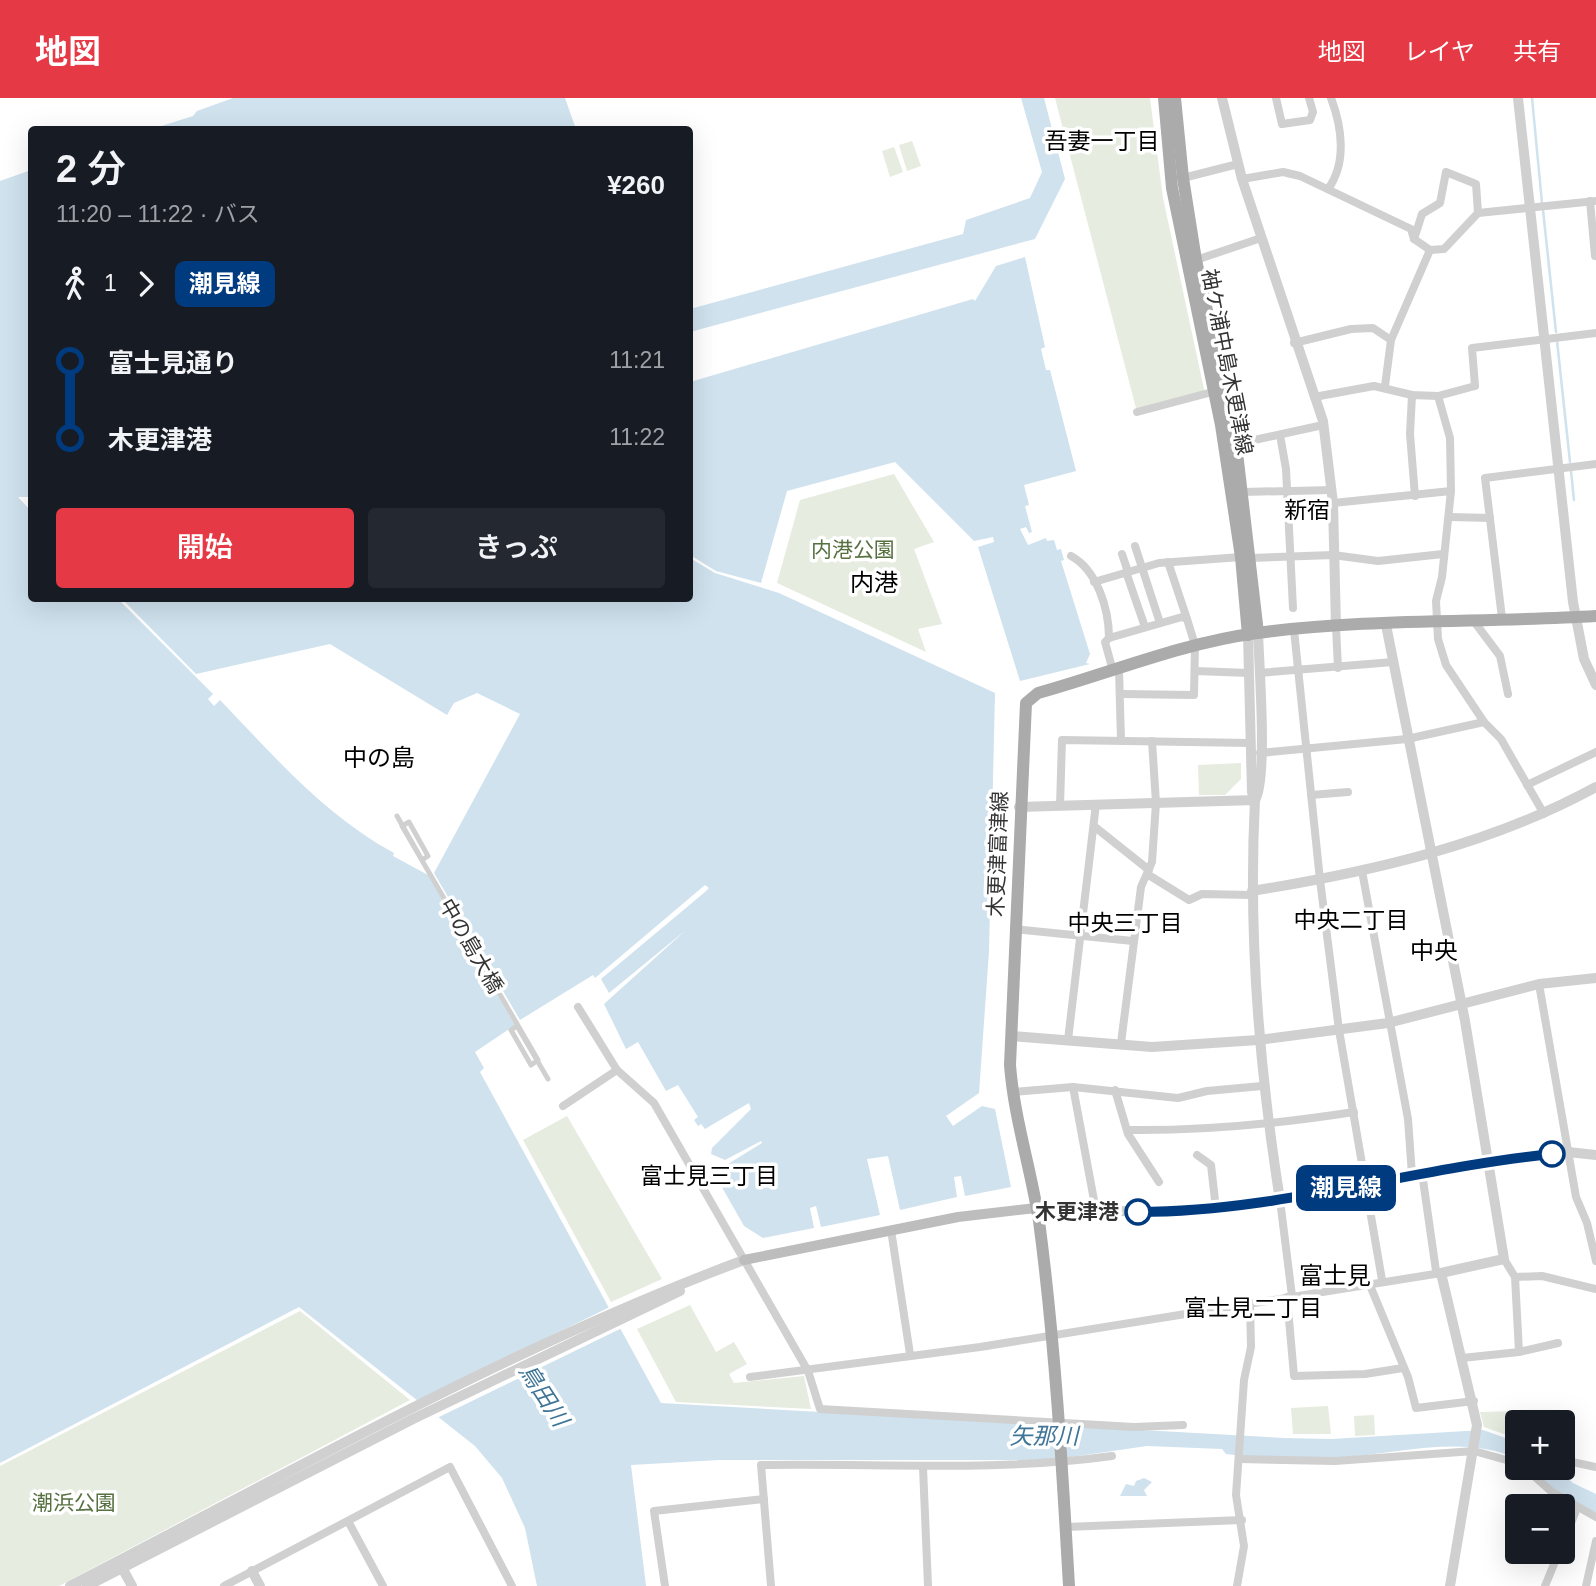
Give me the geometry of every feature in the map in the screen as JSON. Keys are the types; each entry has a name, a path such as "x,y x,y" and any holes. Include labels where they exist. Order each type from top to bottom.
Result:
{"main road":[{"name":"袖ケ浦中島木更津線","path":"1164,98 1172,188 1219,391 1236,444 1253,634"},
{"name":"袖ケ浦中島木更津線","path":"1175,98 1183,178 1246,558"},
{"name":"木更津富津線","path":"1069,1586 1051,1335 1036,1208 1012,1092 1014,929 1025,706 1028,700 1038,693 1195,645 1253,634 1434,620 1596,616"},
{"path":"744,1260 994,1211 1036,1208"}],"street":[{"path":"1222,98 1242,179 1323,425 1333,503 1338,668"},
{"path":"1276,98 1282,124 1310,120 1312,112 1309,98"},
{"path":"1328,189 1338,175 1340,152 1339,122 1331,98"},
{"path":"1518,98 1557,469 1576,617 1584,659 1596,685"},
{"path":"1183,178 1238,164"},
{"path":"1242,179 1283,172 1300,176 1411,229 1414,239 1430,250 1444,248 1478,213 1593,201 1595,256"},
{"path":"1414,239 1422,214 1440,203 1446,172 1476,184 1478,213"},
{"path":"1196,260 1261,238"},
{"path":"1385,386 1391,340 1430,250"},
{"path":"1294,343 1362,328 1373,328 1391,340"},
{"path":"1314,397 1364,386 1385,386 1412,395 1438,396 1475,386 1472,348 1596,333"},
{"path":"1137,412 1219,391"},
{"path":"1412,395 1410,433 1415,496"},
{"path":"1438,396 1450,438 1451,491 1450,517 1434,620 1447,665 1484,722 1501,739 1544,814"},
{"path":"1236,444 1323,425"},
{"path":"1280,435 1287,491 1293,608"},
{"path":"1502,618 1485,478 1596,464"},
{"path":"1242,492 1332,489"},
{"path":"1333,503 1451,491"},
{"path":"1450,517 1490,518"},
{"path":"1135,546 1160,623"},
{"path":"1122,554 1145,627"},
{"path":"1094,582 1168,562 1333,555 1378,561 1443,554"},
{"path":"1071,556 1088,567 1109,622 1109,638"},
{"path":"1122,694 1194,695 1195,645 1168,562"},
{"path":"1121,740 1122,694 1105,642 1109,638 1145,627 1182,617 1187,619"},
{"path":"1473,619 1500,656 1508,694"},
{"path":"1386,625 1462,1004 1490,1160 1504,1259 1515,1277 1519,1352"},
{"path":"1294,630 1305,749 1339,1030 1382,1280"},
{"path":"1253,634 1260,753 1259,793 1255,800"},
{"path":"1195,671 1298,672 1393,662"},
{"path":"1254,673 1251,743 1255,800 1252,893 1258,1040 1262,1086 1280,1200 1290,1297 1294,1376 1364,1374 1403,1368"},
{"path":"1260,753 1407,739 1484,722"},
{"path":"1060,806 1062,740 1251,743"},
{"path":"1121,1043 1141,887 1152,862 1156,803 1152,741"},
{"path":"1527,785 1596,752"},
{"path":"1095,827 1148,872 1189,900 1202,894 1252,893 1362,871 1501,831 1544,814 1596,787"},
{"path":"1311,795 1348,792"},
{"path":"1019,807 1255,800"},
{"path":"1068,1040 1096,804"},
{"name":"中の島大橋","path":"397,816 403,827 410,838 422,860 428,856 409,822 402,826 538,1060 531,1065 511,1030 517,1026 548,1079"},
{"path":"1362,871 1417,1174 1438,1272 1474,1401 1477,1425 1475,1450 1450,1586"},
{"path":"1014,929 1133,941"},
{"path":"1011,1036 1152,1047 1258,1040 1388,1023 1539,984 1596,978"},
{"path":"1539,984 1576,1197 1587,1223 1596,1261"},
{"path":"578,1007 617,1070 654,1103 807,1371 820,1409 1134,1427 1183,1425"},
{"path":"563,1106 617,1070"},
{"path":"1012,1092 1073,1087 1178,1098 1207,1091 1262,1086"},
{"path":"1073,1087 1096,1212"},
{"path":"1115,1090 1126,1130 1159,1182"},
{"path":"1126,1130 1196,1131 1268,1125 1353,1112"},
{"path":"1036,1208 1054,1212 1216,1209 1280,1200 1490,1160 1568,1152 1596,1156"},
{"path":"1197,1155 1211,1165 1216,1209"},
{"path":"891,1230 911,1354"},
{"path":"750,1377 980,1347 1504,1259"},
{"path":"70,1586 120,1564 411,1414 642,1304 744,1260"},
{"path":"1515,1277 1542,1276 1596,1289"},
{"path":"1369,1283 1416,1408 1474,1401"},
{"path":"1237,1586 1244,1546 1236,1494 1244,1380 1251,1347 1250,1303"},
{"path":"1462,1358 1519,1352 1558,1343"},
{"path":"1239,1458 1335,1461 1475,1450 1505,1459"},
{"path":"771,1586 761,1465 923,1467 1061,1463 1112,1456"},
{"path":"1575,1463 1596,1467"},
{"path":"224,1586 450,1467 512,1586"},
{"path":"923,1467 928,1586"},
{"path":"1541,1480 1577,1508 1596,1517"},
{"path":"665,1586 654,1511 764,1499"},
{"path":"1575,1513 1577,1508"},
{"path":"1066,1527 1242,1520"},
{"path":"348,1521 383,1586"},
{"path":"1590,1581 1596,1541"},
{"path":"87,1586 120,1564"},
{"path":"120,1564 132,1586"},
{"path":"1545,1586 1554,1564"},
{"path":"253,1571 260,1586"}],"green space":[{"path":"1055,98 1150,98 1163,198 1205,394 1137,412"},
{"path":"912,141 921,166 907,171 899,145"},
{"path":"894,147 903,172 890,177 882,151"},
{"name":"内港公園","path":"894,474 934,542 914,549 942,624 918,629 926,652 777,583 800,500"},
{"path":"1241,763 1241,779 1225,795 1199,795 1198,765"},
{"path":"567,1116 662,1279 611,1302 523,1140"},
{"path":"690,1305 716,1352 734,1342 747,1364 729,1374 734,1383 804,1376 811,1409 676,1402 637,1329"},
{"name":"潮浜公園","path":"300,1311 410,1400 59,1586 0,1586 0,1466"},
{"path":"1328,1406 1331,1434 1293,1434 1291,1408"},
{"path":"1505,1411 1505,1434 1484,1427 1480,1412"},
{"path":"1374,1415 1375,1435 1355,1436 1354,1416"}],"water":[{"path":"233,98 565,98 575,126 161,126 193,116 197,111"},
{"path":"1021,98 1044,98 1065,179 1035,239 693,331 693,308 963,234 966,220 1030,198 1042,172"},
{"path":"28,171 28,497 18,497 28,508 28,602 121,602 213,694 208,699 214,706 220,700 322,803 394,853 393,856 428,875 515,1025 475,1052 484,1068 480,1072 661,1403 1284,1438 1332,1439 1483,1430 1505,1438 1505,1455 1476,1448 1454,1447 1343,1457 1255,1457 1226,1454 1222,1449 1147,1446 1050,1460 719,1460 631,1465 646,1586 537,1586 525,1528 502,1478 475,1446 299,1307 0,1463 0,181"},
{"path":"1025,257 1045,347 1041,349 1046,370 1050,370 1076,471 1024,485 1029,505 1025,506 1032,532 1029,533 1026,527 1020,529 1028,545 1046,538 1047,541 1054,540 1057,550 1061,549 1064,560 1061,561 1090,654 1086,663 1090,664 1020,681 978,547 994,542 993,537 974,541 895,462 787,491 761,583 716,571 693,557 693,381 973,299 975,301 996,266"},
{"path":"693,560 715,573 779,593 995,693 989,951 979,1093 946,1116 953,1126 982,1106 995,1109 1011,1187 965,1196 961,1176 954,1177 957,1197 900,1210 888,1156 867,1159 880,1215 821,1227 816,1206 810,1208 814,1228 763,1238 744,1226 719,1182 727,1177 730,1168 728,1164 762,1143 761,1141 725,1160 711,1154 712,1148 751,1109 749,1103 705,1129 701,1124 698,1126 694,1120 698,1117 678,1085 666,1091 638,1042 626,1049 604,1004 686,930 609,993 601,979 709,888 705,885 595,978 593,975 520,1020 434,873 520,714 477,693 454,703 447,715 330,644 196,674 125,602 693,602"},
{"path":"1144,1478 1152,1482 1144,1490 1147,1496 1120,1496 1126,1484 1134,1486 1136,1481"},
{"path":"1543,1480 1569,1480 1596,1494 1596,1514 1575,1502 1575,1494 1562,1494"}],"pier":[{"path":"612,1306 624,1327 437,1418 416,1401"}],"waterway":[{"path":"1532,98 1542,203"},
{"path":"1543,210 1556,332"},
{"path":"1557,341 1570,462"},
{"path":"1571,471 1574,500"}],"bus line":[{"name":"潮見線","path":"1138,1212 1208,1210 1261,1204 1490,1160 1552,1154"}],"place":[{"name":"木更津港","path":"1138,1212"}],"district":[{"name":"吾妻一丁目","path":"1102,141"},
{"name":"新宿","path":"1307,510"},
{"name":"内港","path":"874,583"},
{"name":"中の島","path":"379,758"},
{"name":"中央二丁目","path":"1351,920"},
{"name":"中央三丁目","path":"1125,923"},
{"name":"中央","path":"1434,951"},
{"name":"富士見三丁目","path":"709,1176"},
{"name":"富士見","path":"1335,1276"},
{"name":"富士見二丁目","path":"1253,1308"}],"water label":[{"name":"鳥田川","path":"544,1395"},
{"name":"矢那川","path":"1044,1436"}]}
